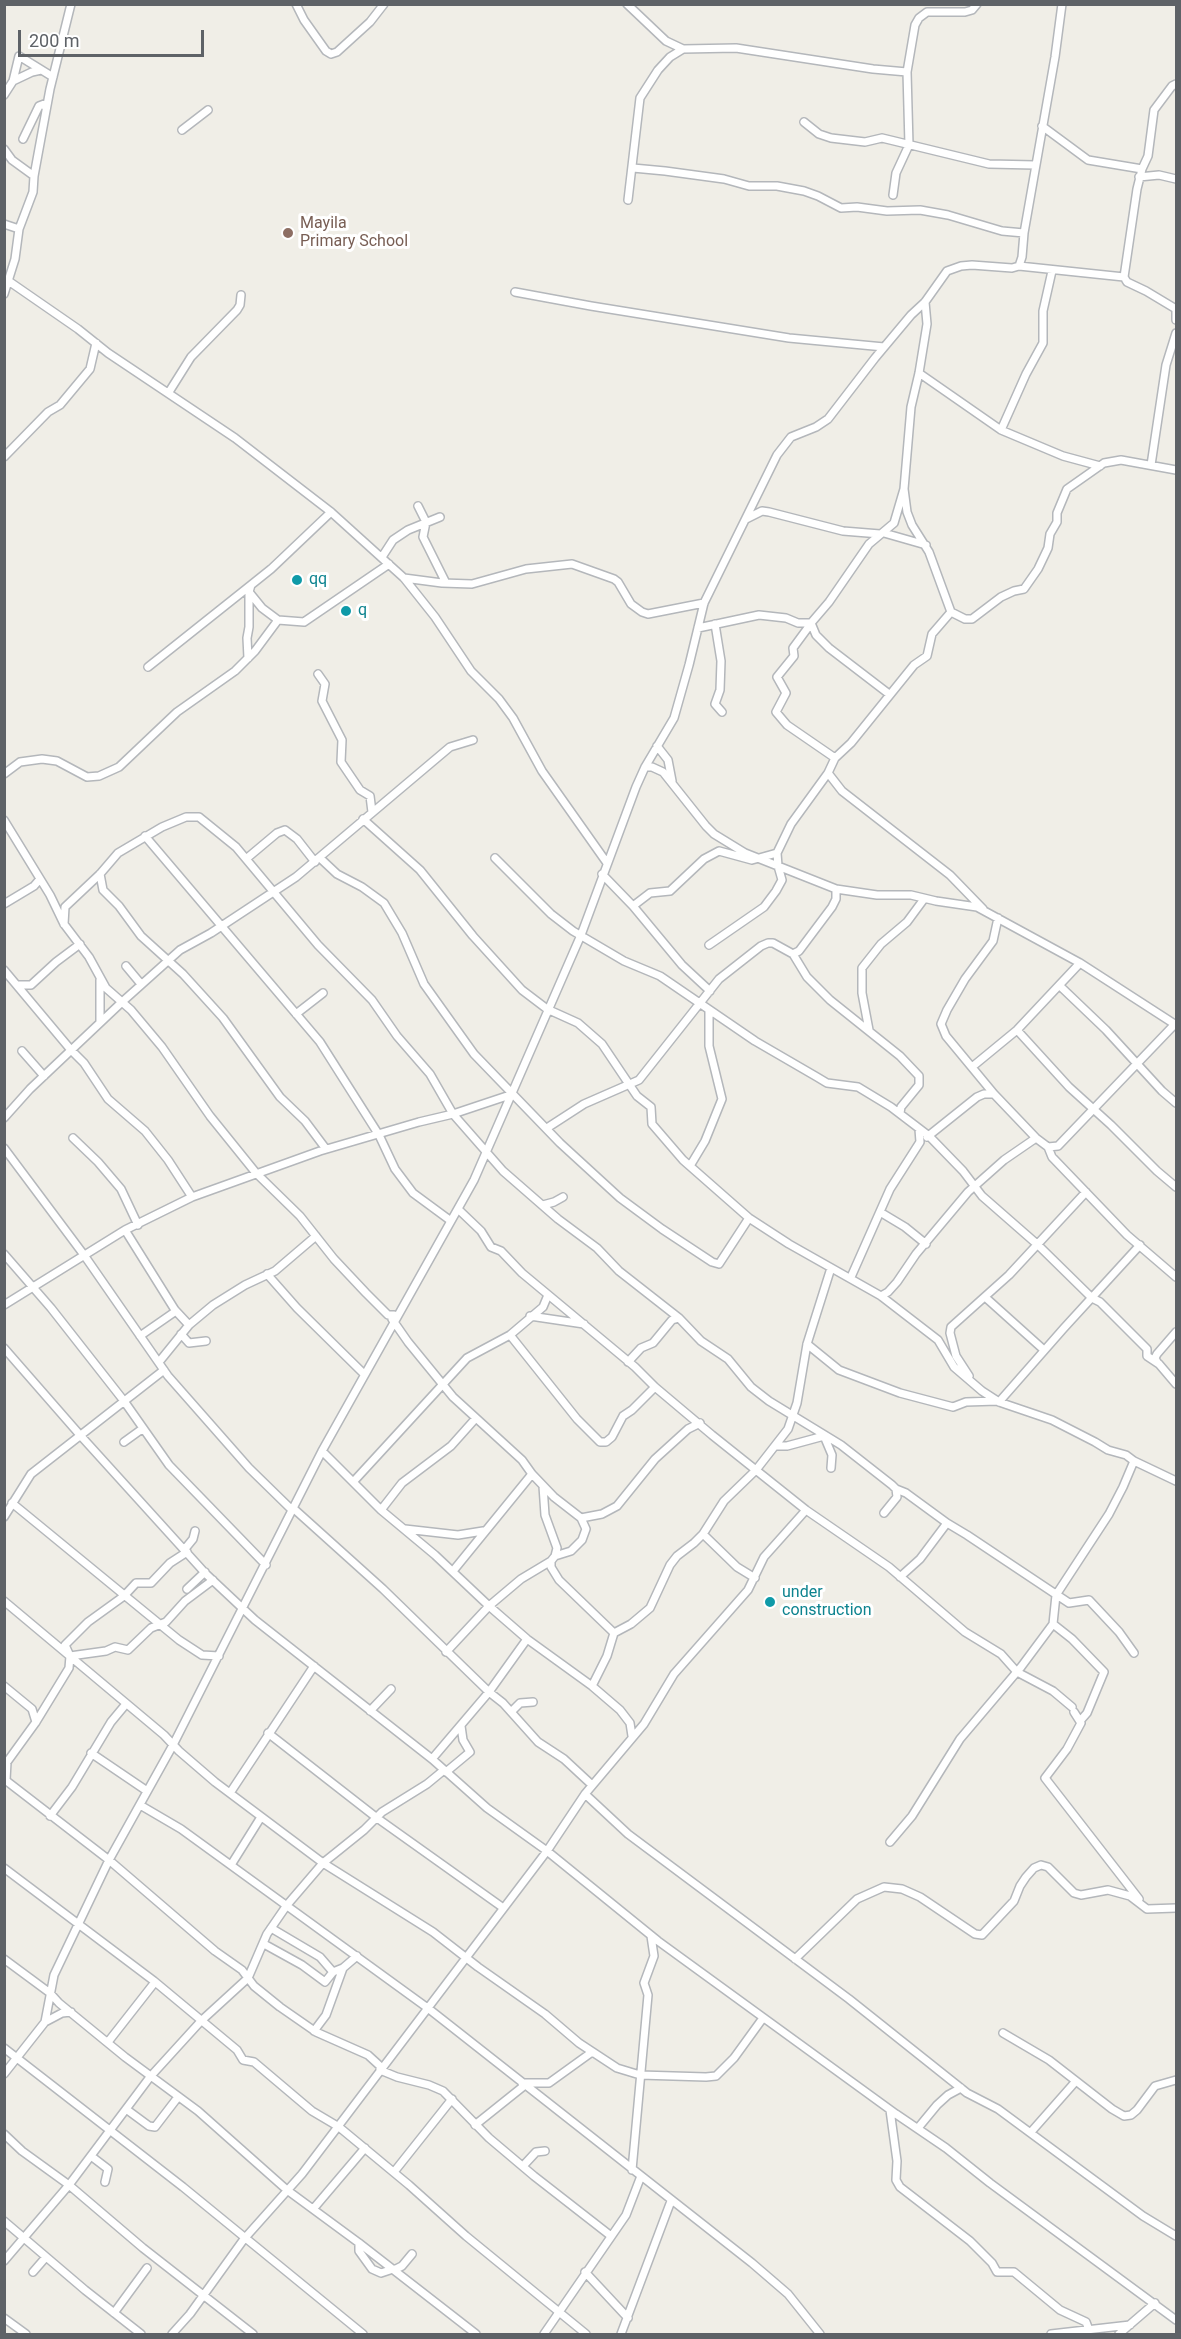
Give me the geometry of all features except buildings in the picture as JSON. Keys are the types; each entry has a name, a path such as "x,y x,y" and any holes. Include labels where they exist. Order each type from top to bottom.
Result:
{"street":[{"path":"296,4 304,20 331,54 337,52 370,22 384,4"},
{"path":"627,4 666,41 684,48 736,48 907,72"},
{"path":"893,195 896,173 909,145 907,72 912,40 919,18 933,11 965,12 972,10 977,4"},
{"path":"1019,267 1062,4"},
{"path":"4,294 10,282 19,229 31,200 47,103 70,5"},
{"path":"628,200 640,98 658,70 670,57 684,48"},
{"path":"4,95 13,81 19,56 53,77"},
{"path":"13,81 42,70"},
{"path":"1176,84 1154,110 1148,156 1140,173 1124,277 1127,282 1176,309 1176,320"},
{"path":"23,139 39,106 47,103"},
{"path":"182,130 208,110"},
{"path":"804,122 819,134 831,138 865,142 882,138 999,165 1035,165"},
{"path":"1042,126 1088,160 1176,179"},
{"path":"4,148 12,160 34,176"},
{"path":"633,168 724,179 749,186 777,186 818,195 841,208 857,207 887,212 920,210 948,215 1002,231 1024,233"},
{"path":"4,224 19,229"},
{"path":"45,2022 54,1975 109,1860 173,1745 266,1565 322,1450 458,1209 487,1152 581,935 602,874 645,767 674,718 704,603 786,441 828,419 884,347 925,302 943,275 952,268 972,265 1019,267 1124,277"},
{"path":"1001,430 1026,374 1043,343 1043,311 1052,271"},
{"path":"10,282 235,438 331,512 404,578 435,617 471,671 499,699 513,718 542,771 607,863"},
{"path":"515,292 789,338 884,347"},
{"path":"169,392 191,357 237,310 241,295"},
{"path":"835,758 781,720 776,712 786,693 777,677 794,656 793,650 809,626 830,602 863,552 889,529 898,516 904,489 911,407 920,374 927,324 925,302"},
{"path":"1151,465 1166,365 1176,333"},
{"path":"4,457 48,412 60,405 87,373 94,359 96,343"},
{"path":"920,374 1001,430 1063,456 1100,466"},
{"path":"904,489 907,512 912,525 926,545 951,612 965,619 972,619 1001,597 1024,589 1048,548 1050,534 1057,522 1057,513 1067,489 1100,466 1115,459 1176,470"},
{"path":"418,506 426,522 423,537 446,583"},
{"path":"744,520 762,511 843,531 882,533 926,545"},
{"path":"148,667 250,588 331,512"},
{"path":"382,557 393,540 408,530 440,517"},
{"path":"250,588 262,608 278,620 297,623 310,620 376,571 389,564"},
{"path":"404,578 472,584 526,569 572,564 614,579 631,604 648,614 704,603"},
{"path":"248,658 250,588"},
{"path":"709,945 764,907 782,880 777,853 791,824 828,772 835,758 869,722 889,694 914,666 927,656 932,634 951,612"},
{"path":"698,628 759,615 786,618 809,626 829,648 889,694"},
{"path":"4,774 20,762 42,759 57,761 87,777 99,776 120,767 177,712 217,686 248,658 278,620"},
{"path":"715,624 721,661 720,690 715,704 722,712"},
{"path":"318,674 325,684 322,701 342,740 341,762 360,790 370,796 372,812"},
{"path":"4,1118 14,1105 100,1022 187,946 221,927 317,860 450,747 473,740"},
{"path":"657,746 668,760 672,781"},
{"path":"645,767 658,769 672,781 714,834 745,853 836,890 877,895 911,895 924,899 971,905 1080,963 1176,1024 1058,1146 1048,1147"},
{"path":"828,772 842,791 950,876 985,911"},
{"path":"64,924 65,907 100,874 118,853 145,836 186,817 199,817 216,829 246,859 318,945 372,1000 396,1036 430,1074 453,1114 503,1171 563,1223 597,1248 619,1271 679,1318 701,1341 728,1359 751,1387 793,1417 841,1445 896,1490 906,1493 1068,1603 1089,1600 1119,1632 1134,1653"},
{"path":"363,819 420,870 522,990 547,1009 566,1016 591,1033 602,1044 637,1096 651,1107 651,1124 690,1166 749,1218 789,1245 851,1277 880,1296 942,1345 954,1367 970,1382 999,1401 1052,1420 1108,1450 1126,1455 1176,1481"},
{"path":"4,820 64,924 80,944 106,988 122,1002 162,1047 210,1116 256,1173 300,1216 383,1310 388,1315 394,1316 392,1319 408,1342 453,1397 522,1460 543,1486 581,1518 586,1530 582,1540 571,1551 553,1559 521,1579 489,1606 446,1652"},
{"path":"246,859 277,833 285,830 317,860 384,903 402,933 411,957 432,998 474,1054 588,1169 625,1202 712,1262 719,1264 749,1218"},
{"path":"145,836 320,1042 379,1135 395,1169 413,1193 451,1221"},
{"path":"633,906 650,893 670,891 704,859 719,851 746,860 759,859 777,853"},
{"path":"495,858 551,914 573,931 624,961 660,976 709,1011 827,1083 851,1085 867,1091 900,1113 929,1136 963,1171 982,1196 1038,1245 1092,1298 1100,1302 1145,1347 1148,1351 1147,1356 1157,1362 1176,1384"},
{"path":"100,874 103,890 119,906 141,936 169,961 223,1018 280,1097 305,1121 326,1149"},
{"path":"602,874 633,906 673,955 710,990"},
{"path":"4,904 34,886 40,879"},
{"path":"793,954 799,951 832,907 836,899 836,890"},
{"path":"868,1030 862,993 862,968 881,944 907,922 924,899"},
{"path":"998,918 993,940 964,979 942,1019 943,1030 994,1094 1036,1138 1048,1147 1052,1157 1140,1245 1175,1274"},
{"path":"547,1128 584,1104 639,1080 728,970 768,943 773,943 793,954 807,977 830,1000 900,1056 919,1076 919,1085 901,1107 900,1113"},
{"path":"18,985 31,985 80,944"},
{"path":"972,1067 1017,1030 1080,963"},
{"path":"126,966 141,984"},
{"path":"6,973 84,1063 108,1099 145,1131 168,1160 192,1197"},
{"path":"100,978 100,1022"},
{"path":"1060,986 1176,1103"},
{"path":"296,1014 323,993"},
{"path":"690,1166 705,1141 722,1099 709,1046 709,1011"},
{"path":"1017,1030 1069,1087 1150,1162 1156,1171 1176,1187"},
{"path":"22,1052 44,1076"},
{"path":"4,1305 125,1230 192,1197 326,1149 453,1114 513,1094"},
{"path":"851,1277 896,1179 920,1142 977,1098 984,1094 994,1094"},
{"path":"920,1129 920,1142"},
{"path":"72,1138 98,1162 121,1189 138,1225"},
{"path":"880,1296 891,1288 958,1202 1020,1148 1036,1138"},
{"path":"4,1148 84,1255 164,1370 249,1468 383,1589 446,1652 512,1711 538,1742 564,1760 592,1785"},
{"path":"999,1401 997,1395 977,1384 961,1366 950,1334 953,1325 1038,1245 1086,1192"},
{"path":"543,1204 563,1197"},
{"path":"458,1209 481,1231 491,1247 501,1251 522,1273 756,1470 844,1538 870,1552 965,1632 1001,1654 1017,1671 1053,1691 1073,1710 1081,1724 1067,1749 1046,1778 1147,1909"},
{"path":"880,1212 905,1227 926,1244"},
{"path":"125,1230 176,1311 189,1325"},
{"path":"159,1362 189,1325 213,1305 276,1271 316,1236"},
{"path":"807,1344 839,1370 860,1376 891,1390 953,1407 966,1402 999,1401 1140,1245"},
{"path":"4,1254 51,1308 185,1483 232,1528 266,1565"},
{"path":"592,1686 607,1656 614,1633 631,1624 650,1608 670,1565 677,1556 694,1543 724,1501 756,1470 776,1446 793,1417 807,1344 831,1268"},
{"path":"267,1274 297,1308 364,1374"},
{"path":"354,1481 472,1353 510,1335 545,1304 548,1295"},
{"path":"985,1297 1044,1350"},
{"path":"140,1336 176,1311"},
{"path":"530,1316 584,1324"},
{"path":"628,1362 641,1348 653,1343 672,1320 679,1318"},
{"path":"1157,1362 1155,1358 1157,1354 1176,1332"},
{"path":"181,1334 189,1343 206,1341"},
{"path":"510,1335 577,1419 600,1442 606,1442 612,1437 623,1416 655,1387"},
{"path":"4,1348 185,1551 243,1608 432,1760 487,1808 547,1851 650,1935 918,2128 1176,2320"},
{"path":"4,1517 31,1474 164,1370"},
{"path":"381,1510 402,1484 451,1446 476,1418"},
{"path":"581,1518 602,1514 617,1506 655,1459 688,1430 700,1423"},
{"path":"124,1442 142,1429"},
{"path":"776,1446 796,1444 824,1436"},
{"path":"824,1436 832,1455 831,1468"},
{"path":"322,1450 381,1510 453,1571 489,1606 527,1639 592,1686 620,1710 630,1723 633,1736"},
{"path":"890,1842 912,1816 960,1739 1053,1624 1056,1595 1109,1514 1134,1461"},
{"path":"453,1571 483,1531 532,1474"},
{"path":"543,1486 545,1515 557,1548 553,1559 553,1572 614,1633"},
{"path":"884,1513 897,1497 896,1490"},
{"path":"12,1503 159,1626 202,1655 219,1656"},
{"path":"172,2334 204,2295 244,2239 302,2174 339,2127 467,1958 502,1907 547,1851 585,1794 644,1724 674,1674 741,1599 764,1557 806,1510"},
{"path":"900,1576 920,1559 947,1523"},
{"path":"403,1529 458,1535 483,1531"},
{"path":"195,1531 185,1551 170,1563 155,1581 136,1583 124,1596 88,1622 65,1645 70,1656 69,1668 36,1722 7,1762 5,1779 109,1860 215,1951 242,1970 264,1994 314,2031 369,2055 381,2066 380,2070"},
{"path":"702,1534 737,1567 754,1578"},
{"path":"187,1589 205,1572"},
{"path":"70,1656 106,1651 115,1647 128,1650 151,1628 167,1621 185,1601 191,1599 213,1580"},
{"path":"4,1601 164,1735 200,1770 261,1817 323,1863 411,1916 545,2013 592,2052 617,2068 640,2075 716,2076 734,2058 763,2018"},
{"path":"1053,1624 1072,1639 1104,1672 1087,1713 1080,1721"},
{"path":"432,1760 489,1692 527,1639"},
{"path":"230,1793 314,1666"},
{"path":"4,1686 32,1709 36,1722"},
{"path":"370,1711 391,1689"},
{"path":"512,1711 520,1703 533,1702"},
{"path":"50,1816 72,1787 91,1753 126,1704"},
{"path":"4,2261 69,2185 150,2077 201,2021 248,1978 271,1929 287,1905 323,1863 389,1807 419,1789 470,1752 462,1737 461,1726"},
{"path":"268,1734 377,1818 502,1907"},
{"path":"91,1753 147,1791"},
{"path":"585,1794 628,1834 921,2054 961,2088 998,2109 1124,2202 1176,2236"},
{"path":"140,1805 165,1818 429,2009 784,2291 820,2334"},
{"path":"231,1865 261,1817"},
{"path":"795,1959 857,1899 884,1887 902,1889 920,1897 975,1934 982,1935 1014,1901 1026,1877 1034,1868 1041,1865 1047,1867 1074,1893 1081,1895 1099,1890 1122,1893 1147,1909 1176,1908"},
{"path":"4,1868 155,1983 237,2050 243,2060 254,2062 312,2111 339,2127 394,2172 465,2236 586,2334"},
{"path":"271,1929 320,1957 333,1972"},
{"path":"632,2170 648,1995 644,1981 654,1956 650,1935"},
{"path":"264,1944 302,1965 325,1982 333,1972 343,1968 357,1956"},
{"path":"4,1959 50,1993 150,2077 198,2111 287,2190 360,2242 476,2334"},
{"path":"314,2031 326,2015 343,1968"},
{"path":"108,2042 155,1983"},
{"path":"4,2074 45,2022 62,2013 71,2012"},
{"path":"1003,2033 1049,2060 1112,2109 1127,2116 1137,2110 1155,2086 1176,2080"},
{"path":"4,2048 111,2130 363,2334"},
{"path":"475,2125 523,2084 549,2083 592,2052"},
{"path":"380,2070 438,2088 452,2099 475,2125 611,2236"},
{"path":"1031,2132 1076,2081"},
{"path":"918,2128 937,2105 948,2095 961,2088"},
{"path":"126,2109 149,2126 155,2127 178,2097"},
{"path":"394,2172 452,2099"},
{"path":"890,2110 897,2161 896,2180 900,2187 970,2241 997,2272 1014,2272 1060,2310 1086,2322 1089,2330"},
{"path":"4,2134 22,2151 69,2185 253,2334"},
{"path":"314,2208 365,2148"},
{"path":"523,2166 536,2152 545,2151"},
{"path":"91,2156 108,2169 105,2182"},
{"path":"544,2334 630,2206 641,2176"},
{"path":"621,2334 671,2201"},
{"path":"4,2222 141,2334"},
{"path":"360,2242 358,2251 372,2270 381,2273 402,2266 412,2254"},
{"path":"33,2272 46,2257"},
{"path":"114,2313 147,2268"},
{"path":"585,2272 628,2318"},
{"path":"1119,2334 1155,2303"},
{"path":"4,2318 26,2334"},
{"path":"1051,2334 1130,2325"}],"place":[{"name":"Mayila Primary School","path":"288,233"},
{"name":"qq","path":"297,580"},
{"name":"q","path":"346,611"},
{"name":"under construction","path":"770,1602"}]}
